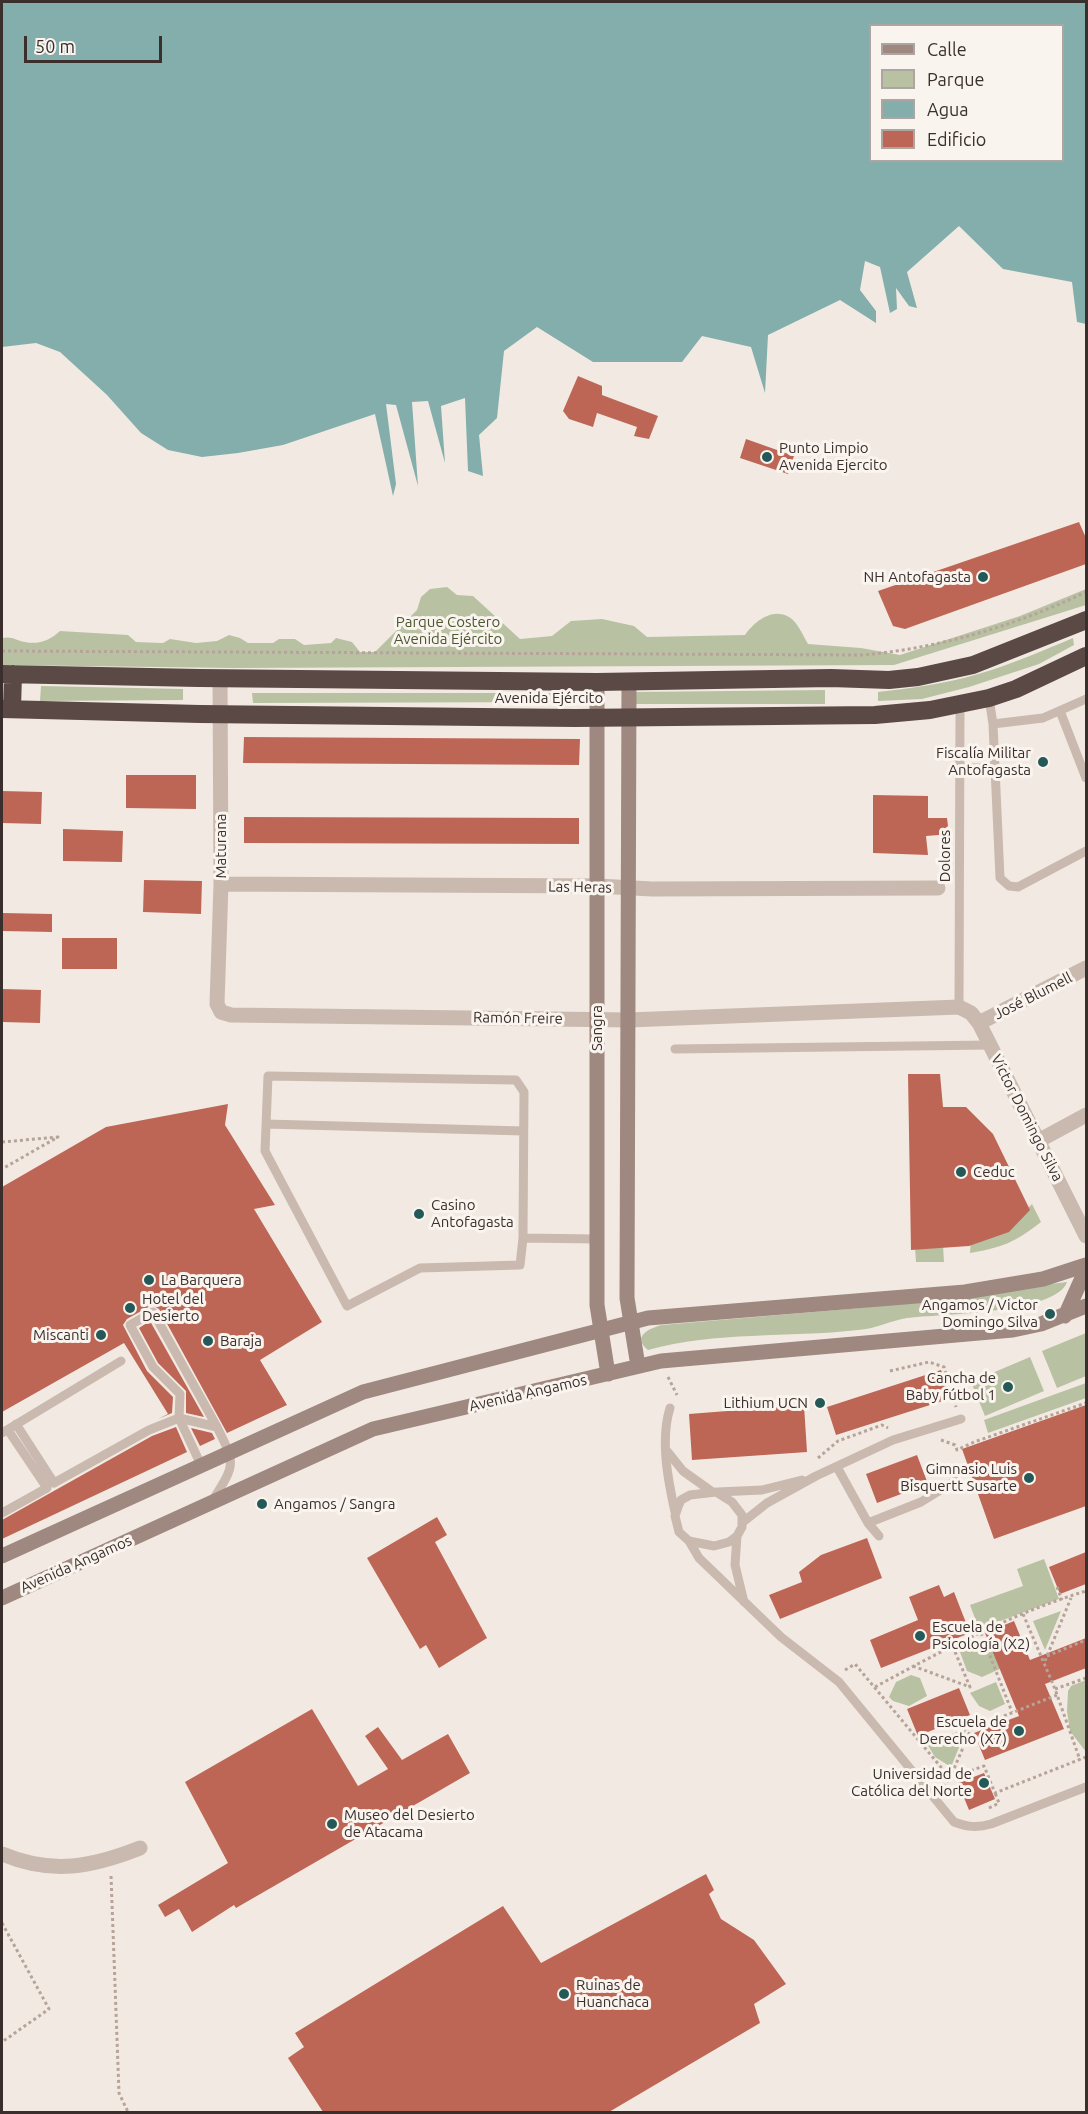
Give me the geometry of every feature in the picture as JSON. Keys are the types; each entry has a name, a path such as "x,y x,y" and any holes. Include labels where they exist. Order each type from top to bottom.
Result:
{"highway":[{"name":"Avenida Ejército","path":"7,674 597,682 831,678 879,680 918,677 973,665 1076,626 1086,620"},
{"name":"Avenida Ejército","path":"7,709 220,714 598,717 875,715 930,710 989,698 1016,689 1086,656"},
{"path":"7,674 7,709"}],"main road":[{"name":"Sangra","path":"629,681 627,1298 638,1366"},
{"name":"Sangra","path":"597,682 597,1305 608,1374"},
{"path":"2,1556 363,1392 648,1318 965,1292 1043,1279 1086,1267"},
{"path":"1065,1316 1086,1267"},
{"name":"Avenida Angamos","path":"2,1598 373,1429 661,1361 1013,1330 1041,1324 1086,1306"}],"street":[{"name":"Maturana","path":"220,678 221,884 217,1004 221,1012"},
{"name":"Las Heras","path":"221,884 598,886 652,890 938,888"},
{"name":"José Blumell","path":"979,1023 1086,968"},
{"name":"Ramón Freire","path":"221,1012 231,1015 629,1020 959,1007"},
{"name":"Víctor Domingo Silva","path":"959,1007 971,1013 979,1023 1086,1236"},
{"path":"1038,1140 1086,1115"},
{"path":"2,1854 32,1864 58,1868 110,1860 140,1848"}],"lane":[{"path":"989,698 993,724 1000,878 1009,886 1018,886 1086,851"},
{"path":"993,724 1042,718 1086,699"},
{"name":"Dolores","path":"959,1007 960,705"},
{"path":"1060,711 1086,778"},
{"path":"960,768 995,768"},
{"path":"675,1049 991,1045"},
{"path":"268,1076 516,1080 524,1092 523,1238 520,1265 420,1268 347,1306 265,1151 266,1124 268,1076"},
{"path":"266,1124 523,1131"},
{"path":"523,1238 596,1239"},
{"path":"201,1465 179,1418 180,1394 153,1367 130,1325 153,1312 230,1452 231,1471 212,1502"},
{"path":"9,1429 121,1361"},
{"path":"670,1408 665,1424 679,1532 689,1540 699,1558 781,1637 839,1682 954,1822 967,1827 991,1824 1086,1787"},
{"path":"9,1429 54,1483 149,1430 179,1418 217,1427"},
{"path":"743,1522 767,1503 816,1476 893,1440 961,1419"},
{"path":"2,1513 47,1488 9,1429"},
{"path":"667,1451 683,1471 714,1492 725,1496 742,1515 742,1527 737,1536 729,1542 714,1546 689,1540"},
{"path":"837,1467 868,1522 879,1536"},
{"path":"675,1515 681,1500 690,1495 762,1490 816,1476"},
{"path":"868,1522 921,1502 956,1481"},
{"path":"737,1536 735,1565 744,1602"}],"path":[{"path":"2,651 864,655 945,644 1063,603 1086,592"},
{"path":"2,1142 58,1137 2,1169"},
{"path":"890,1371 929,1362 944,1367 956,1409"},
{"path":"670,1383 680,1401"},
{"path":"935,1440 950,1442 957,1450 1086,1403"},
{"path":"813,1461 838,1441 882,1425 890,1428"},
{"path":"1057,1587 1062,1600"},
{"path":"874,1687 1023,1614 1081,1593 1086,1594"},
{"path":"1044,1662 1072,1596"},
{"path":"1023,1614 1055,1689 1080,1760"},
{"path":"981,1633 1013,1712"},
{"path":"1046,1656 1086,1640"},
{"path":"913,1666 970,1687 952,1647"},
{"path":"1055,1689 1086,1678"},
{"path":"949,1794 943,1786 950,1778 971,1729 1057,1695"},
{"path":"995,1793 1086,1757"},
{"path":"950,1778 984,1766 999,1803 980,1812"},
{"path":"110,1860 119,2093 128,2112"},
{"path":"2,1923 50,2009 2,2042"}],"green space":[{"name":"Parque Costero Avenida Ejército","path":"447,587 457,595 473,596 520,639 552,636 571,621 602,619 634,626 647,637 745,635 764,617 783,614 798,626 808,644 861,648 900,655 1020,616 1086,589 1086,605 894,665 234,668 2,665 2,638 35,643 48,639 60,631 128,635 136,642 163,643 170,639 196,643 217,641 229,635 248,643 273,643 279,639 295,639 304,645 331,643 336,638 352,642 360,652 375,652 417,610 421,597 430,589"},
{"path":"1073,638 1074,645 1039,664 969,687 922,699 878,701 878,692 966,677 1014,662"},
{"path":"41,686 183,689 183,700 40,701"},
{"path":"825,690 825,704 635,704 635,692"},
{"path":"252,693 572,693 572,702 253,703"},
{"path":"1032,1204 1041,1222 1024,1235 1008,1243 970,1253 971,1238 1018,1218"},
{"path":"943,1245 944,1262 916,1262 915,1247"},
{"path":"1067,1282 1058,1293 1042,1301 995,1310 907,1318 864,1329 726,1337 648,1350 641,1341 644,1333 662,1325 860,1308"},
{"path":"1086,1333 1086,1376 1057,1388 1042,1351"},
{"name":"Cancha de Baby fútbol 1","path":"1030,1357 1044,1391 985,1416 971,1382"},
{"path":"1086,1383 1086,1398 988,1433 984,1420"},
{"path":"1044,1559 1059,1599 979,1629 970,1605 1023,1586 1017,1569"},
{"path":"1061,1611 1045,1650 1033,1621"},
{"path":"989,1639 1002,1668 982,1677 967,1671 960,1652"},
{"path":"911,1675 920,1678 927,1696 909,1706 893,1701 889,1697 896,1682"},
{"path":"1086,1680 1086,1752 1070,1731 1067,1711 1068,1691 1071,1686"},
{"path":"996,1682 1005,1704 990,1711 979,1706 970,1693"},
{"path":"967,1728 951,1767 935,1757 927,1744"}],"water":[{"path":"2,2 1086,2 1086,324 1077,322 1072,282 1003,269 959,226 907,272 917,308 909,306 896,288 897,309 890,313 880,267 865,261 860,290 876,311 876,323 840,300 768,335 765,393 751,347 702,336 682,362 593,362 537,327 504,351 497,418 479,435 483,476 468,471 465,398 441,406 445,463 428,401 412,402 418,486 396,405 386,404 396,484 393,496 375,414 283,445 238,453 202,457 168,450 141,433 107,395 60,352 36,343 2,347"}],"building":[{"path":"578,376 602,386 602,395 658,416 649,439 634,436 637,427 597,413 593,427 569,419 563,411"},
{"name":"Punto Limpio Avenida Ejercito","path":"746,439 794,456 788,474 740,458"},
{"name":"NH Antofagasta","path":"1079,522 1086,538 1086,564 905,629 893,626 878,591"},
{"path":"244,737 580,739 579,765 243,763"},
{"path":"126,775 196,775 196,809 126,808"},
{"path":"2,791 42,792 41,824 2,823"},
{"path":"873,795 928,796 928,818 947,818 948,826 939,835 926,836 928,855 873,853"},
{"path":"244,817 579,818 579,844 244,843"},
{"path":"63,829 123,831 122,862 63,861"},
{"path":"144,880 202,881 201,914 143,912"},
{"path":"2,913 52,914 52,932 2,931"},
{"path":"62,938 117,938 117,969 62,969"},
{"path":"2,989 41,990 40,1023 2,1022"},
{"name":"Ceduc","path":"908,1074 940,1074 943,1107 966,1107 993,1134 1030,1210 1009,1232 969,1246 911,1250"},
{"path":"228,1104 225,1125 275,1205 254,1209 322,1322 260,1360 287,1405 227,1433 159,1309 152,1305 127,1319 123,1325 147,1371 173,1397 172,1413 158,1419 168,1414 124,1343 2,1412 2,1187 106,1127"},
{"path":"150,1321 204,1417 186,1413 186,1391 158,1363 139,1328"},
{"path":"941,1370 952,1398 836,1435 827,1407"},
{"path":"804,1405 807,1452 692,1460 689,1414"},
{"name":"Gimnasio Luis Bisquertt Susarte","path":"1086,1405 1086,1506 994,1539 962,1449"},
{"path":"176,1427 187,1452 2,1539 2,1520 152,1436"},
{"path":"191,1428 212,1433 215,1439 200,1446"},
{"path":"917,1455 928,1484 877,1503 866,1474"},
{"path":"437,1517 447,1535 435,1542 487,1638 439,1668 426,1645 420,1649 367,1558"},
{"path":"867,1538 882,1578 780,1619 769,1595 802,1582 799,1572 821,1555"},
{"path":"1086,1552 1086,1584 1060,1594 1049,1567"},
{"name":"Escuela de Psicología (X2)","path":"939,1585 944,1597 954,1592 970,1633 881,1668 870,1640 918,1620 909,1597"},
{"path":"1014,1621 1030,1660 1086,1638 1086,1668 1045,1684 1064,1729 985,1760 974,1733 1019,1716 985,1633"},
{"path":"959,1688 970,1715 918,1736 907,1709"},
{"name":"Museo del Desierto de Atacama","path":"312,1709 358,1786 388,1769 365,1736 378,1727 402,1760 448,1734 470,1773 236,1908 234,1905 192,1932 179,1909 165,1917 158,1905 228,1863 185,1782"},
{"path":"984,1773 995,1799 969,1810 958,1783"},
{"name":"Ruinas de Huanchaca","path":"706,1874 714,1890 709,1894 721,1919 754,1940 786,1984 754,2004 760,2023 609,2112 323,2112 288,2058 304,2047 295,2033 503,1906 541,1963"}],"place":[{"name":"Punto Limpio Avenida Ejercito","path":"767,457"},
{"name":"NH Antofagasta","path":"983,577"},
{"name":"Fiscalía Militar Antofagasta","path":"1043,762"},
{"name":"Ceduc","path":"961,1172"},
{"name":"Casino Antofagasta","path":"419,1214"},
{"name":"La Barquera","path":"149,1280"},
{"name":"Hotel del Desierto","path":"130,1308"},
{"name":"Angamos / Victor Domingo Silva","path":"1050,1314"},
{"name":"Miscanti","path":"101,1335"},
{"name":"Baraja","path":"208,1341"},
{"name":"Cancha de Baby fútbol 1","path":"1008,1387"},
{"name":"Lithium UCN","path":"820,1403"},
{"name":"Gimnasio Luis Bisquertt Susarte","path":"1029,1478"},
{"name":"Angamos / Sangra","path":"262,1504"},
{"name":"Escuela de Psicología (X2)","path":"920,1636"},
{"name":"Escuela de Derecho (X7)","path":"1019,1731"},
{"name":"Universidad de Católica del Norte","path":"984,1783"},
{"name":"Museo del Desierto de Atacama","path":"332,1824"},
{"name":"Ruinas de Huanchaca","path":"564,1994"}]}
